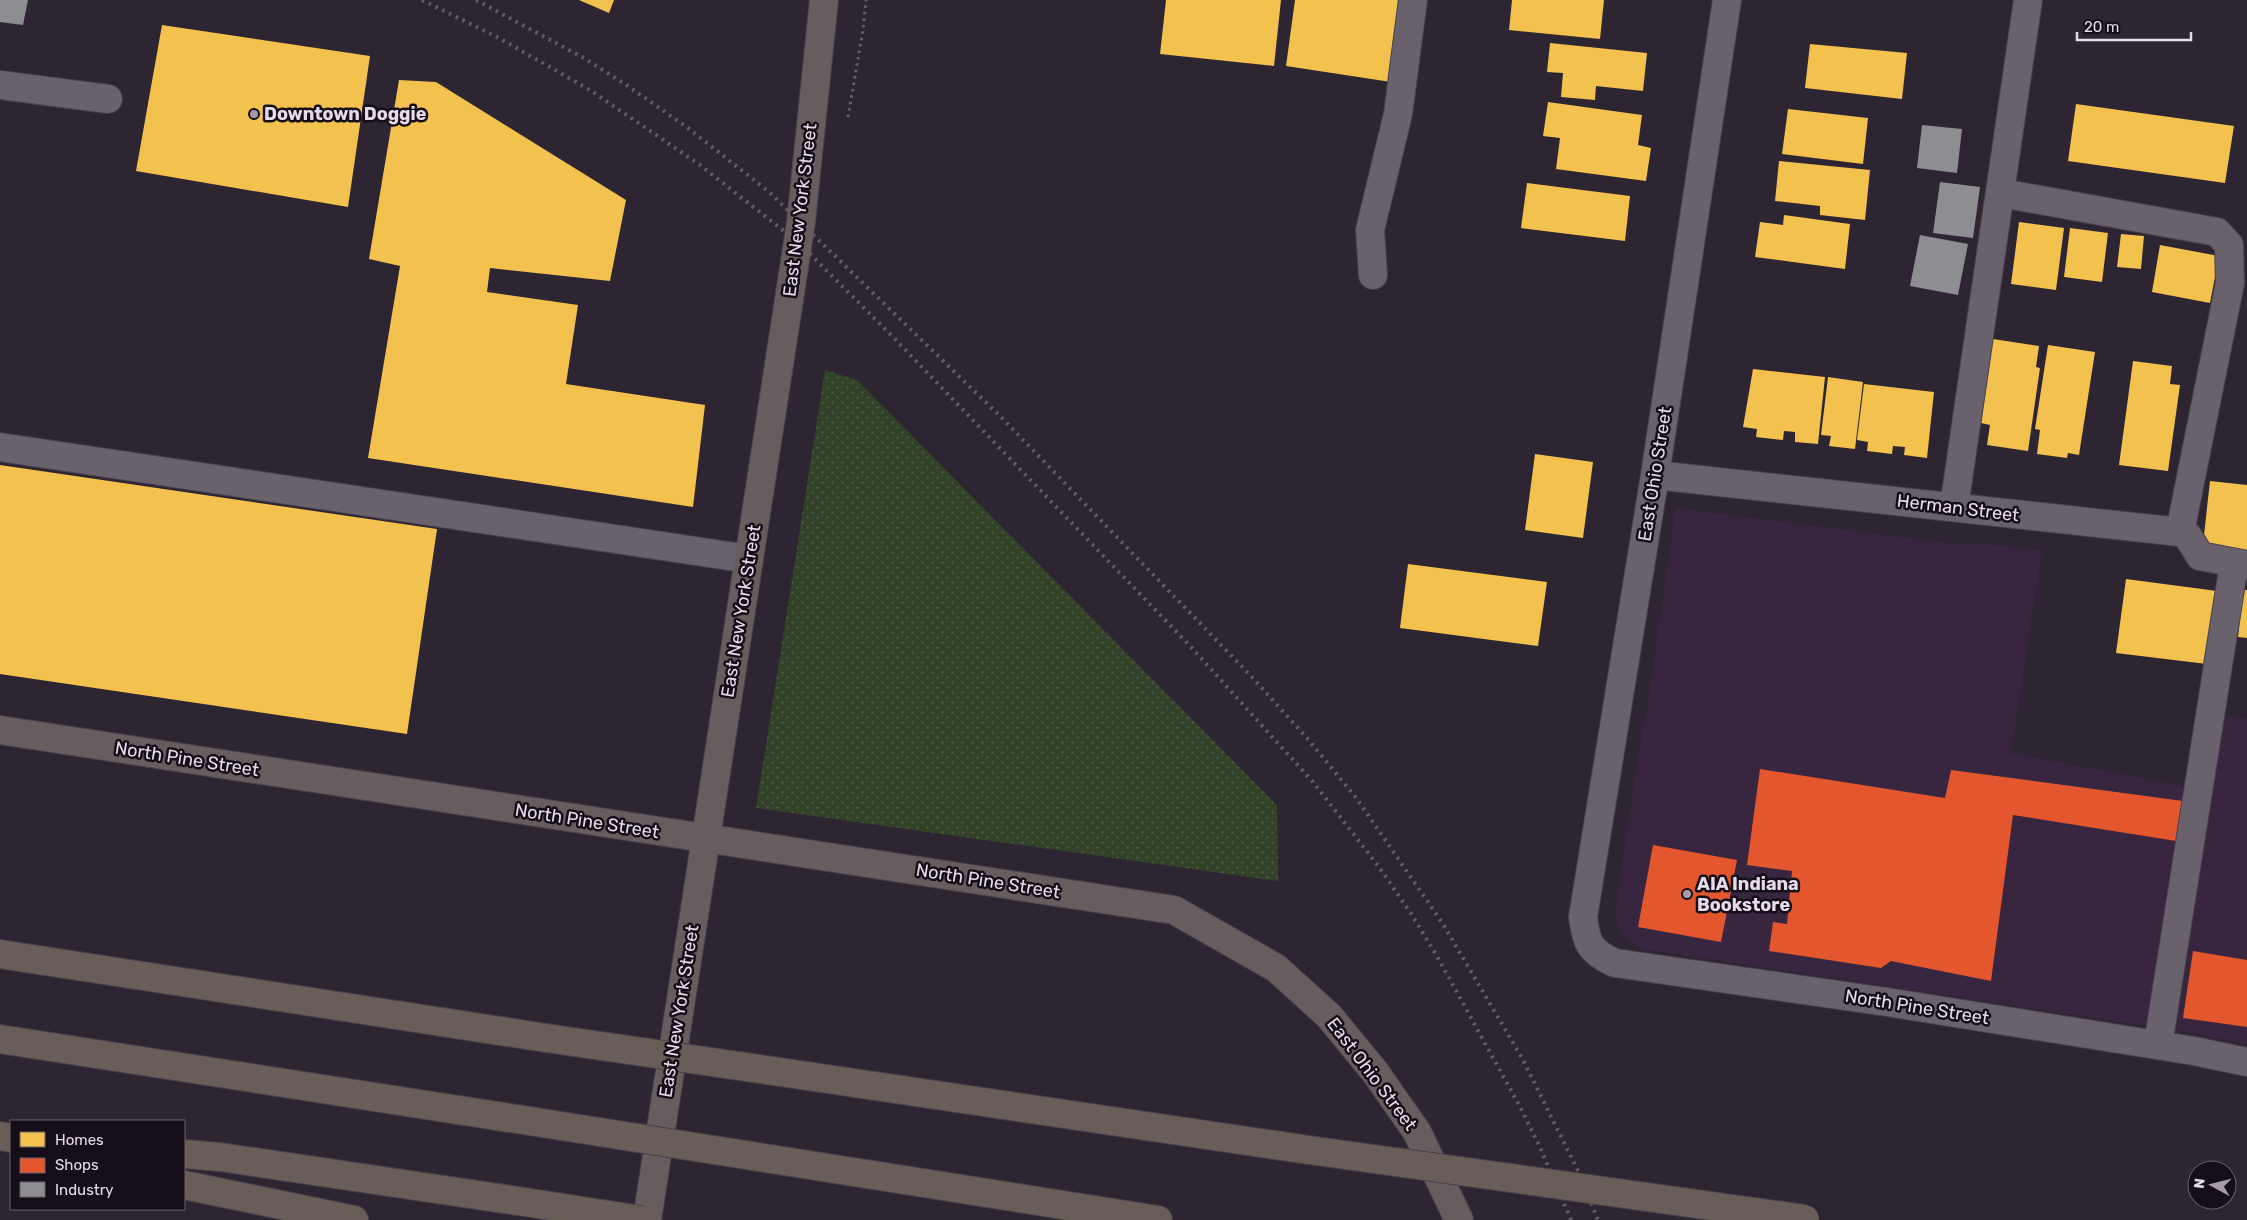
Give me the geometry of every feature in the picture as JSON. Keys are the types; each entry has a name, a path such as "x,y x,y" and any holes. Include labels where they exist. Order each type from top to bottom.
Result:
{"highway":[{"path":"0,954 546,1038 1308,1150 1809,1219"},
{"path":"0,1040 1158,1220"},
{"path":"185,1154 230,1158 642,1220"},
{"path":"185,1185 354,1220"}],"main road":[{"name":"East New York Street","path":"647,1220 801,222 824,0"},
{"name":"North Pine Street","path":"0,730 655,832 705,837 1174,910"},
{"name":"East Ohio Street","path":"1174,910 1276,968 1329,1016 1375,1072 1417,1132 1459,1220"}],"street":[{"path":"1373,275 1370,230 1398,114 1413,0"},
{"name":"East Ohio Street","path":"1590,947 1583,917 1655,475 1727,0"},
{"path":"1954,507 2028,0"},
{"path":"0,85 108,98"},
{"path":"2001,193 2217,232 2229,245 2230,283 2180,532 2187,535 2200,556 2240,564 2158,1045"},
{"path":"0,447 749,559"},
{"name":"Herman Street","path":"1655,475 2180,532"},
{"name":"North Pine Street","path":"1590,947 1602,958 1615,963 1887,1002 2158,1045 2247,1062"}],"shaded area":[{"path":"1676,508 1954,544 1983,544 2042,550 2011,753 2198,789 2210,713 2247,719 2247,1045 2193,1033 1642,949 1623,935 1615,919 1616,906"}],"green space":[{"path":"825,370 857,380 1277,805 1278,881 756,808"}],"building: Homes":[{"path":"579,0 614,0 609,13"},
{"path":"1166,0 1281,0 1274,66 1160,54"},
{"path":"1295,0 1403,0 1391,82 1286,66"},
{"path":"1512,0 1604,0 1600,39 1509,30"},
{"name":"Downtown Doggie","path":"162,25 370,56 348,207 136,171"},
{"path":"1550,43 1647,53 1643,91 1596,86 1595,100 1561,97 1563,73 1547,72"},
{"path":"1810,44 1907,53 1902,99 1805,88"},
{"path":"399,80 436,82 626,200 610,281 490,268 487,292 578,305 566,384 705,405 693,507 368,458 400,266 369,259"},
{"path":"1548,102 1642,115 1638,145 1651,148 1646,181 1556,169 1560,138 1543,136"},
{"path":"2076,104 2234,126 2225,183 2068,161"},
{"path":"1788,109 1868,118 1863,164 1782,154"},
{"path":"1779,161 1870,170 1865,220 1820,215 1820,206 1775,201"},
{"path":"1527,183 1630,196 1625,241 1521,228"},
{"path":"1784,215 1850,224 1845,269 1755,257 1760,222 1783,225"},
{"path":"2019,222 2064,228 2056,290 2011,284"},
{"path":"2070,228 2108,233 2102,282 2064,277"},
{"path":"2121,234 2144,236 2141,269 2117,267"},
{"path":"2160,245 2219,256 2210,303 2152,292"},
{"path":"1993,339 2039,346 2036,367 2040,368 2028,451 1987,445 1990,425 1981,423"},
{"path":"2048,345 2095,352 2079,455 2068,453 2067,458 2037,454 2040,430 2035,429"},
{"path":"2133,361 2172,366 2170,384 2180,385 2168,471 2119,465"},
{"path":"1753,369 1825,377 1818,444 1795,442 1795,432 1784,431 1783,440 1756,437 1757,429 1743,427"},
{"path":"1828,377 1863,382 1855,449 1829,446 1831,436 1821,435"},
{"path":"1864,384 1934,392 1927,458 1904,455 1905,447 1893,446 1892,454 1867,451 1868,442 1857,440"},
{"path":"1535,454 1593,462 1583,538 1525,530"},
{"path":"0,465 437,529 407,734 0,674"},
{"path":"2210,481 2247,485 2247,555 2203,544"},
{"path":"1408,564 1547,582 1538,646 1400,628"},
{"path":"2126,579 2217,591 2207,664 2116,653"},
{"path":"2243,590 2247,590 2247,638 2238,637"}],"building: Shops":[{"path":"1760,769 1945,798 1951,770 2183,801 2176,841 2013,815 1991,981 1891,961 1881,968 1769,951 1773,922 1787,924 1792,871 1747,865"},
{"name":"AIA Indiana Bookstore","path":"1653,845 1737,860 1721,942 1638,927"},
{"path":"2193,951 2247,960 2247,1027 2183,1018"}],"building: Industry":[{"path":"0,0 28,0 23,25 0,22"},
{"path":"1922,125 1962,129 1957,173 1917,168"},
{"path":"1940,182 1980,187 1973,238 1933,233"},
{"path":"1920,235 1968,244 1958,295 1910,286"}],"railway":[{"path":"422,0 499,38 590,90 700,165 798,242 892,336 1191,647 1313,782 1379,867 1412,915 1438,958 1519,1105 1539,1145 1571,1220"},
{"path":"476,0 582,57 625,84 688,128 768,191 1001,417 1250,675 1307,738 1357,799 1443,924 1522,1058 1581,1177 1598,1220"}],"place":[{"name":"Downtown Doggie","path":"254,114"},
{"name":"AIA Indiana Bookstore","path":"1687,894"}]}
